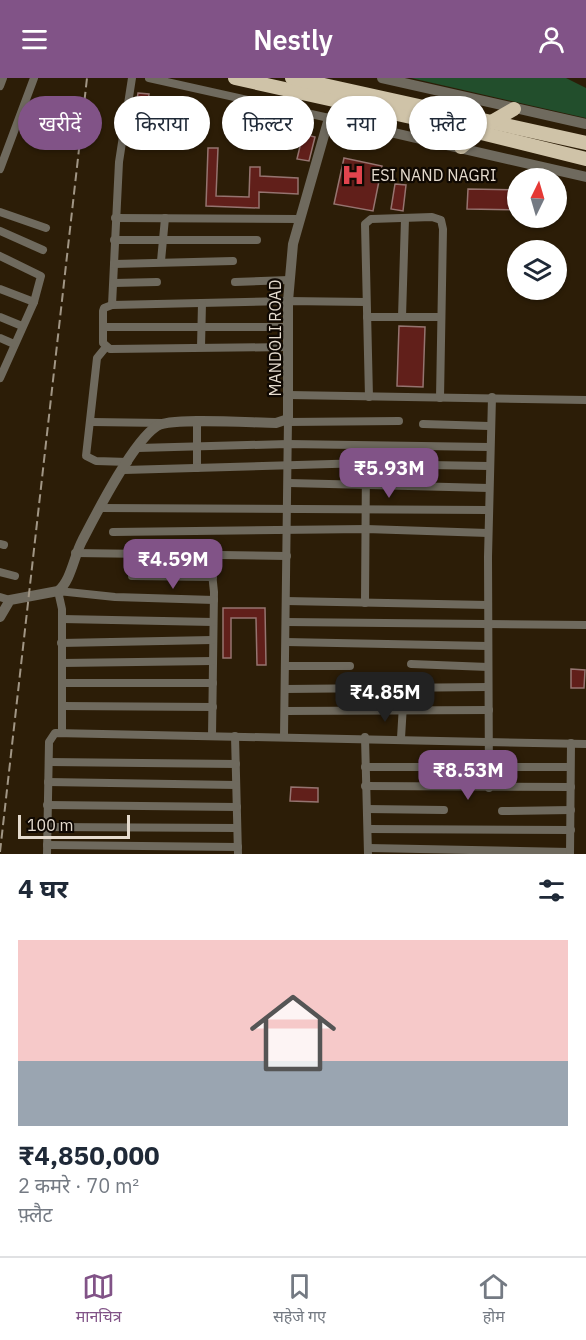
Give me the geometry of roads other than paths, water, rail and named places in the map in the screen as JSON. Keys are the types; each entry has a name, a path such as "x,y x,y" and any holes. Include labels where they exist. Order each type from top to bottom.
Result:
{"highway":[{"path":"235,78 409,117"},
{"path":"292,78 581,142"},
{"path":"494,121 514,110"},
{"path":"487,134 586,159"}],"street":[{"path":"0,86 3,78"},
{"path":"0,169 34,78"},
{"path":"112,305 119,162 132,78"},
{"path":"149,78 326,117"},
{"path":"382,78 405,80 514,110 586,125 581,142"},
{"name":"MANDOLI ROAD","path":"164,423 276,423 288,421 288,301 294,234 326,128"},
{"path":"474,150 586,177"},
{"path":"0,212 46,228"},
{"path":"369,397 364,229 367,220 432,217 441,220 442,224 440,398"},
{"path":"116,218 299,219"},
{"path":"161,261 165,218"},
{"path":"402,316 405,219"},
{"path":"0,231 43,250"},
{"path":"114,240 257,240"},
{"path":"0,256 41,276 34,302 2,366 0,378"},
{"path":"114,264 161,261 233,261"},
{"path":"235,282 289,280"},
{"path":"114,284 158,282"},
{"path":"0,289 34,302"},
{"path":"288,347 110,350 103,343 104,308 112,305 288,301 366,302"},
{"path":"201,303 201,347"},
{"path":"0,317 22,327"},
{"path":"367,317 441,317"},
{"path":"103,327 202,325 288,327"},
{"path":"0,338 14,345"},
{"path":"105,347 97,358 92,422 86,449 89,459 126,466 197,468 289,463 366,463 365,603"},
{"path":"289,395 586,400"},
{"path":"489,788 488,533 489,426 492,397"},
{"path":"284,736 288,421 399,421"},
{"path":"92,422 164,423"},
{"path":"197,468 198,422"},
{"path":"55,591 63,586 75,553 126,466 157,425 164,423"},
{"path":"423,424 489,426"},
{"path":"138,448 288,444 489,447"},
{"path":"428,465 489,466"},
{"path":"289,483 489,488"},
{"path":"100,508 489,510"},
{"path":"113,532 366,529 488,533"},
{"path":"75,553 286,556"},
{"path":"210,554 214,600 212,736"},
{"path":"0,572 15,576"},
{"path":"132,576 213,577"},
{"path":"55,591 62,619 62,733"},
{"path":"0,617 5,598 55,591 115,597 214,600"},
{"path":"286,601 488,605"},
{"path":"62,619 213,622"},
{"path":"286,622 586,626"},
{"path":"61,643 213,640"},
{"path":"285,642 488,646"},
{"path":"62,663 212,661"},
{"path":"411,664 488,667"},
{"path":"285,666 350,666"},
{"path":"62,683 213,683"},
{"path":"285,689 489,687"},
{"path":"401,738 404,688"},
{"path":"63,706 213,707"},
{"path":"285,711 489,710"},
{"path":"236,736 238,851 47,850 50,738 62,733 365,737 586,744"},
{"path":"365,737 369,851 570,853 571,743"},
{"path":"49,762 236,764"},
{"path":"365,767 570,766"},
{"path":"48,782 236,785"},
{"path":"365,786 571,787"},
{"path":"47,805 237,807"},
{"path":"367,809 444,810"},
{"path":"502,811 571,810"},
{"path":"46,827 237,828"},
{"path":"368,829 571,830"}],"railway":[{"path":"0,852 87,78"}],"place":[{"name":"ESI NAND NAGRI","path":"353,175"}]}
